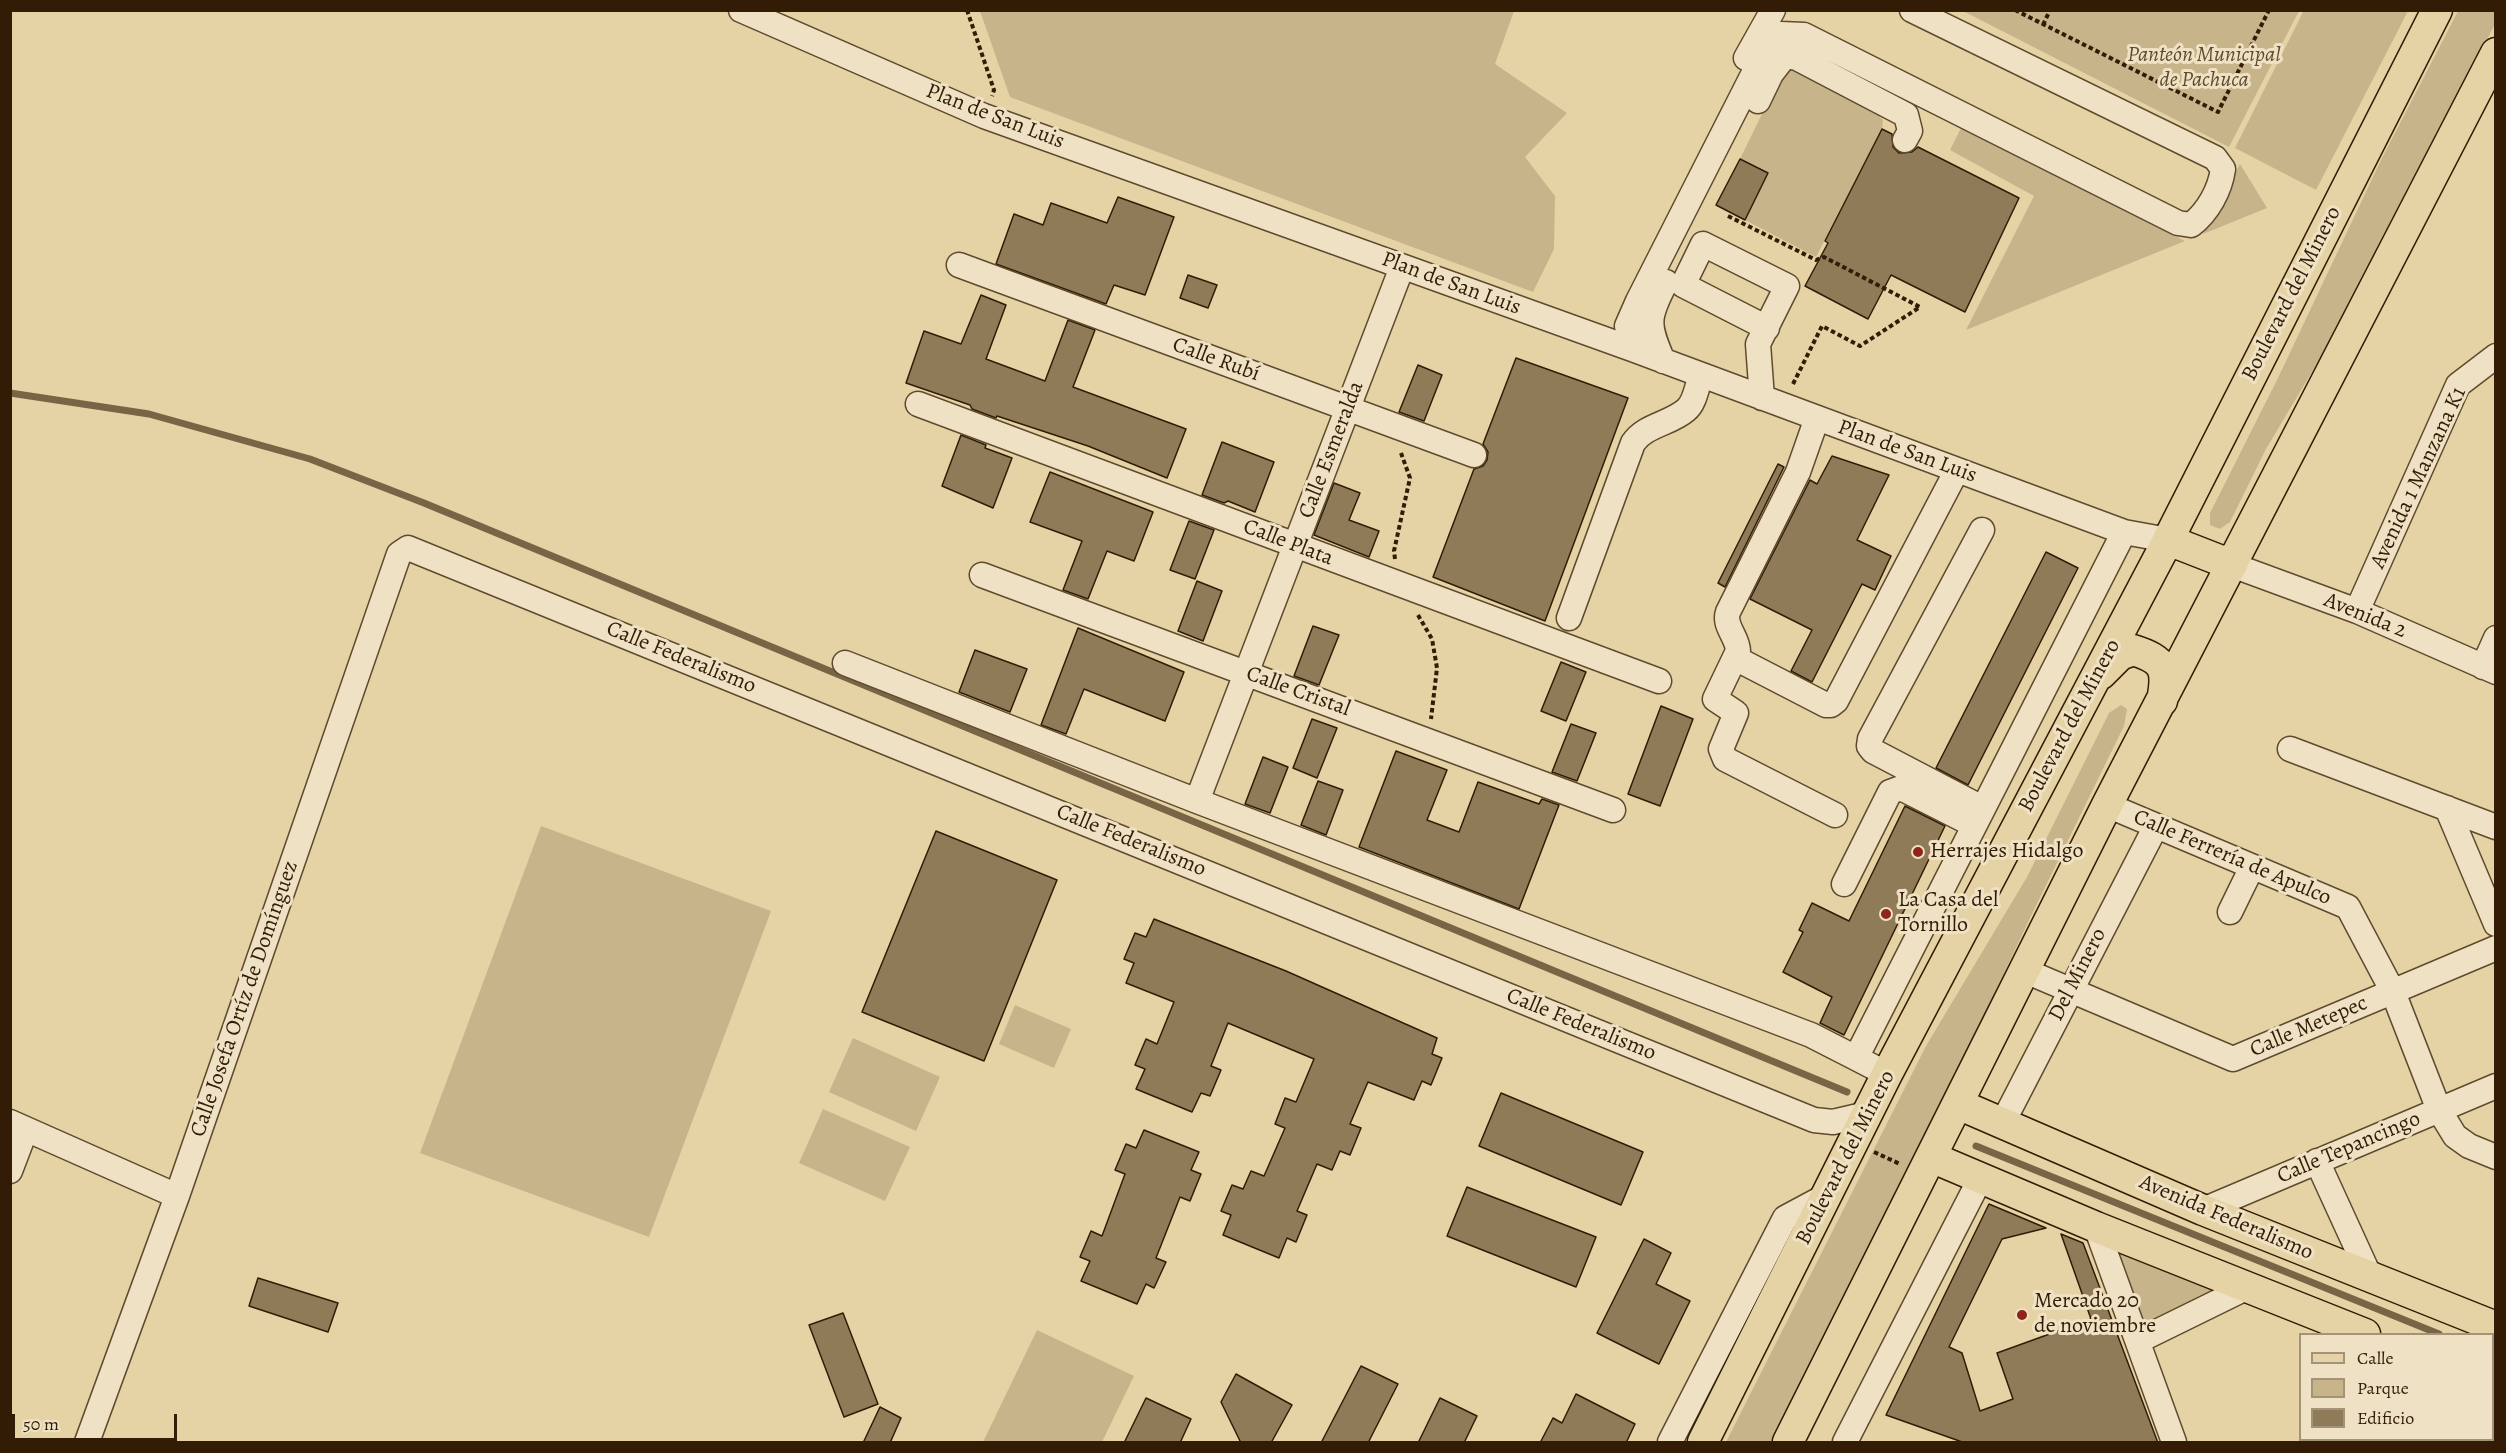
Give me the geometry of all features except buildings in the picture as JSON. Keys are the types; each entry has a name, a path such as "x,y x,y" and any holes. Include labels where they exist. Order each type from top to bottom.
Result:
{"main road":[{"name":"Boulevard del Minero","path":"1703,1443 1887,1074 2168,540 2437,10"},
{"path":"1788,1443 2107,805 2496,53"},
{"path":"2168,540 2232,565"},
{"path":"2090,688 2120,655 2133,650 2151,656 2163,666 2166,681 2162,701"},
{"name":"Avenida Federalismo","path":"1958,1104 2203,1210 2496,1327"},
{"path":"1927,1166 1980,1179 2361,1333"}],"street":[{"name":"Plan de San Luis","path":"741,10 984,116 1632,349 2124,532 2168,540"},
{"path":"1595,336 1613,320 1773,10"},
{"path":"1632,349 1628,326 1638,301 1765,51 1780,34 1804,34 2178,223 2191,225 2202,216 2222,182 2223,169 2215,158 1912,10"},
{"path":"1663,361 1651,332 1652,309 1772,74 1785,56 1797,58 1906,115 1910,130 1905,140"},
{"name":"Calle Rubí","path":"959,265 1474,455"},
{"name":"Calle Esmeralda","path":"1197,801 1402,267"},
{"path":"1767,328 1758,344 1773,402"},
{"name":"Avenida 1 Manzana K1","path":"2357,611 2458,385 2496,356"},
{"path":"1569,618 1633,443 1639,435 1686,410 1691,403 1701,375"},
{"name":"Calle Plata","path":"918,404 1659,681"},
{"path":"1817,418 1798,472 1728,612 1727,622 1738,646 1735,658 1715,699 1736,713 1721,749 1725,759 1835,815"},
{"path":"1735,658 1826,705 1831,705 1836,701 1957,470"},
{"path":"1978,817 1873,751 1869,746 1869,739 1982,530"},
{"path":"1856,1058 2124,532"},
{"name":"Calle Federalismo","path":"399,554 408,548 1814,1120 1833,1122 1867,1114"},
{"name":"Calle Josefa Ortíz de Domínguez","path":"87,1443 177,1196 399,554"},
{"name":"Avenida 2","path":"2232,565 2357,611 2489,669"},
{"name":"Calle Cristal","path":"982,574 1613,810"},
{"path":"2489,669 2496,638"},
{"path":"845,663 1197,801 1811,1035 1887,1074"},
{"path":"2290,749 2496,827"},
{"path":"1844,884 1890,792 1895,789 1901,788 1978,817"},
{"name":"Calle Ferrería de Apulco","path":"2107,805 2348,907 2393,992 2439,1110 2455,1137 2469,1146 2496,1157"},
{"path":"2447,808 2496,924"},
{"name":"Del Minero","path":"2002,1124 2156,826"},
{"path":"2230,912 2252,867"},
{"name":"Calle Metepec","path":"2024,970 2233,1059 2496,948"},
{"name":"Calle Tepancingo","path":"2203,1210 2496,1086"},
{"path":"10,1171 18,1125 177,1196"},
{"path":"2317,1161 2371,1279"},
{"path":"1845,1443 1980,1179"},
{"path":"1670,1443 1785,1218 1826,1196"},
{"path":"2096,1227 2174,1443"},
{"path":"2138,1341 2248,1287"}],"path":[{"path":"967,10 994,90 984,116"},
{"path":"2014,10 2218,112 2268,10"},
{"path":"2043,25 2050,10"},
{"path":"1728,216 1816,260 1824,257 1920,308 1860,346 1822,326 1773,402"},
{"path":"1852,1143 1927,1166"}],"green space":[{"path":"2304,10 2408,11 2316,190 2235,148"},
{"path":"980,11 1514,11 1495,64 1567,113 1525,157 1555,196 1554,249 1533,292 1010,97"},
{"name":"Panteón Municipal de Pachuca","path":"1963,11 2299,11 2229,147"},
{"path":"2458,11 2495,11 2495,24 2353,303 2266,449 2230,522 2220,529 2210,525 2210,513 2278,378 2381,160"},
{"path":"1793,71 1874,111 1883,120 1882,129 1816,257 1745,220 1768,173 1740,159 1781,75"},
{"path":"1961,128 2185,241 1966,330 2034,196 1950,150"},
{"path":"2240,164 2267,208 2203,234"},
{"path":"2121,705 2127,709 2124,726 1970,1045 1941,1113 1774,1442 1726,1442 1926,1046 2027,877 2109,713"},
{"path":"541,826 771,911 649,1237 420,1153"},
{"path":"1015,1005 1071,1029 1054,1068 999,1044"},
{"path":"853,1038 940,1077 916,1131 829,1092"},
{"path":"823,1109 910,1147 885,1201 799,1163"},
{"path":"2118,1251 2217,1291 2218,1294 2143,1325 2115,1254"},
{"path":"1037,1330 1134,1376 1102,1442 983,1442"}],"waterway":[{"path":"10,393 149,414 310,459 424,503 1847,1092"},
{"path":"1976,1146 2437,1333"}],"place":[{"name":"Herrajes Hidalgo","path":"1918,852"},
{"name":"La Casa del Tornillo","path":"1886,914"},
{"name":"Mercado 20 de noviembre","path":"2022,1315"}]}
